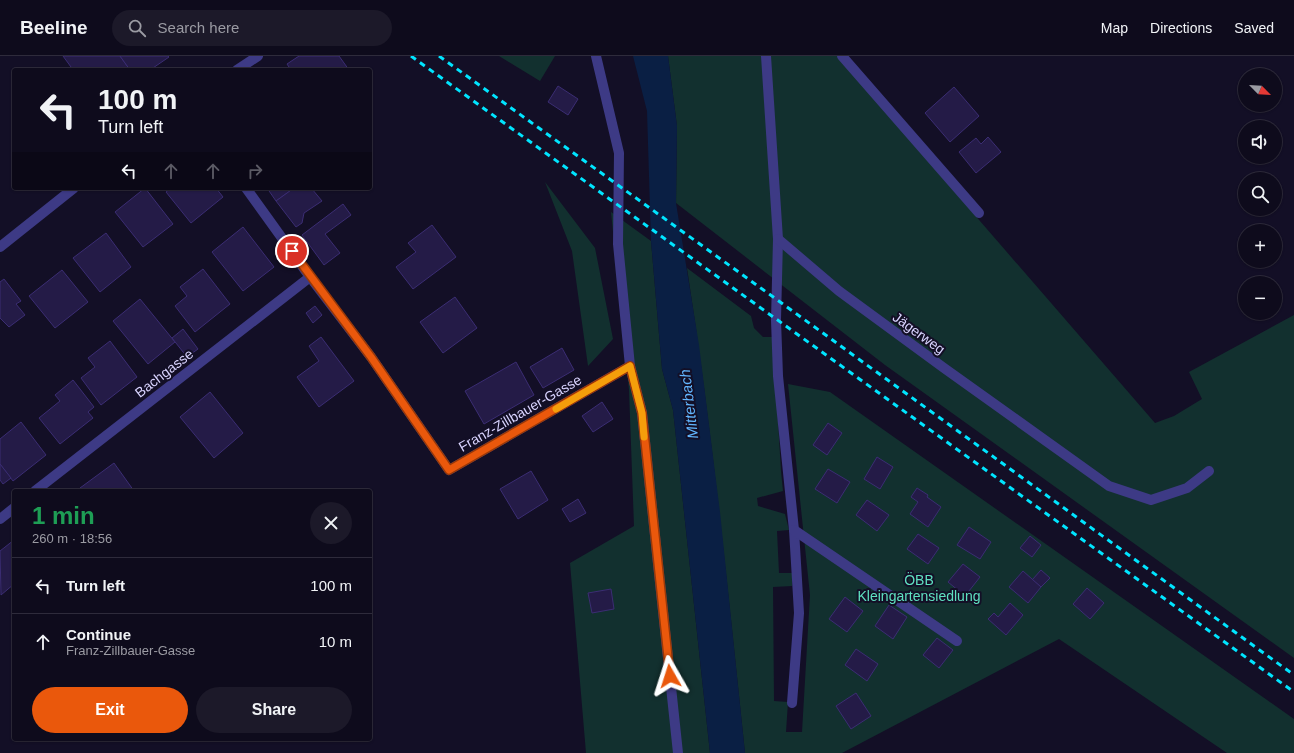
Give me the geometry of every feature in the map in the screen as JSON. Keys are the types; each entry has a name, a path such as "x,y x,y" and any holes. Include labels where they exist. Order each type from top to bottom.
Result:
{"street":[{"path":"241,68 258,56"},
{"path":"596,56 619,153 618,244 630,366 642,413 678,753"},
{"path":"766,56 778,239 776,320 778,376 794,530 799,613 792,703"},
{"path":"842,56 979,213"},
{"path":"0,247 71,190"},
{"name":"Franz-Zillbauer-Gasse","path":"247,190 371,357 449,470 630,366"},
{"name":"Jägerweg","path":"778,239 839,291 1109,486 1151,500 1187,488 1208,471"},
{"name":"Bachgasse","path":"38,489 310,276"},
{"path":"0,519 12,510"},
{"path":"794,530 957,641"}],"green space":[{"path":"499,56 555,56 540,81"},
{"path":"668,56 837,56 1155,423 1174,416 1202,399 1189,372 1294,315 1294,658 885,365 676,203 677,126"},
{"path":"545,182 595,248 613,339 588,366 572,251"},
{"path":"611,212 651,241 662,369 673,410 710,753 586,753 570,563 634,526 629,390"},
{"name":"ÖBB Kleingartensiedlung","path":"687,268 751,316 754,328 763,337 773,337 783,491 757,498 758,506 785,514 789,530 777,531 779,573 792,573 792,586 773,587 774,701 788,702 786,732 802,732 810,595 788,384 830,392 1294,719 1294,753 1227,753 1059,639 842,753 745,753 712,449"}],"water":[{"name":"Mitterbach","path":"633,56 668,56 677,126 676,203 699,345 720,512 745,753 710,753 673,410 662,369 651,241 647,111"}],"building":[{"path":"63,56 120,56 129,68 70,68 71,67"},
{"path":"120,56 169,57 153,68 129,68"},
{"path":"299,56 339,56 348,68 290,68 287,64"},
{"path":"558,86 578,99 568,115 548,102"},
{"path":"954,87 979,116 950,142 925,113"},
{"path":"988,137 1001,152 976,173 959,152 976,138 981,144"},
{"path":"142,190 147,190 173,224 143,247 115,212"},
{"path":"168,190 218,190 223,197 191,223 166,192"},
{"path":"268,190 291,190 276,201"},
{"path":"291,190 313,190 322,201 304,213 302,223 296,227 276,201"},
{"path":"343,204 351,215 325,234 340,253 324,265 302,235"},
{"path":"432,225 456,257 413,289 396,267 416,252 408,243"},
{"path":"243,227 274,267 243,291 212,252"},
{"path":"106,233 131,267 100,292 73,258"},
{"path":"203,269 230,304 195,332 175,306 187,296 180,287"},
{"path":"62,270 88,302 55,328 29,296"},
{"path":"4,279 21,301 16,304 25,315 9,327 0,318 0,282"},
{"path":"455,297 477,328 443,353 420,322"},
{"path":"140,299 175,342 148,364 113,321"},
{"path":"315,306 322,315 313,323 306,313"},
{"path":"183,329 198,349 187,357 172,338"},
{"path":"321,337 354,381 319,407 297,377 319,361 309,346"},
{"path":"110,341 137,377 101,405 81,378 95,367 88,358"},
{"path":"562,348 574,370 543,388 530,367"},
{"path":"516,362 534,395 484,424 465,391"},
{"path":"73,380 94,407 88,412 93,418 60,444 39,418 60,401 55,395"},
{"path":"210,392 243,433 214,458 180,417"},
{"path":"602,402 613,419 593,432 582,416"},
{"path":"21,422 46,455 13,481 0,464 0,439"},
{"path":"828,423 842,433 827,455 813,445"},
{"path":"877,457 893,467 880,489 864,479"},
{"path":"114,463 133,489 81,489"},
{"path":"0,464 11,478 3,484 0,480"},
{"path":"828,469 850,482 837,503 815,489"},
{"path":"531,471 548,500 518,519 500,489"},
{"path":"917,488 928,495 927,497 941,507 928,527 910,514 918,502 911,497"},
{"path":"578,499 586,513 570,522 562,509"},
{"path":"867,500 889,515 877,531 856,515"},
{"path":"969,527 991,542 980,559 957,545"},
{"path":"918,534 939,548 928,564 907,549"},
{"path":"1030,536 1041,545 1032,557 1020,548"},
{"path":"12,542 12,586 1,595 0,551"},
{"path":"963,564 980,577 965,596 948,582"},
{"path":"1041,570 1050,578 1041,587 1032,580"},
{"path":"1023,571 1041,587 1028,603 1009,587"},
{"path":"1087,588 1104,603 1090,619 1073,604"},
{"path":"611,589 614,609 592,613 588,593"},
{"path":"845,597 863,611 847,632 829,619"},
{"path":"1010,603 1023,615 1006,635 988,619 994,613 998,617"},
{"path":"889,605 907,617 893,639 875,626"},
{"path":"937,638 953,650 939,668 923,655"},
{"path":"856,649 878,664 867,681 845,665"},
{"path":"856,693 871,716 851,729 836,706"}],"railway":[{"path":"411,56 1294,692"},
{"path":"439,56 1294,675"}],"slow traffic":[{"path":"556,409 630,366 642,413 644,437"}],"route":[{"path":"292,251 371,357 449,470 630,366 642,413 670,676"}]}
